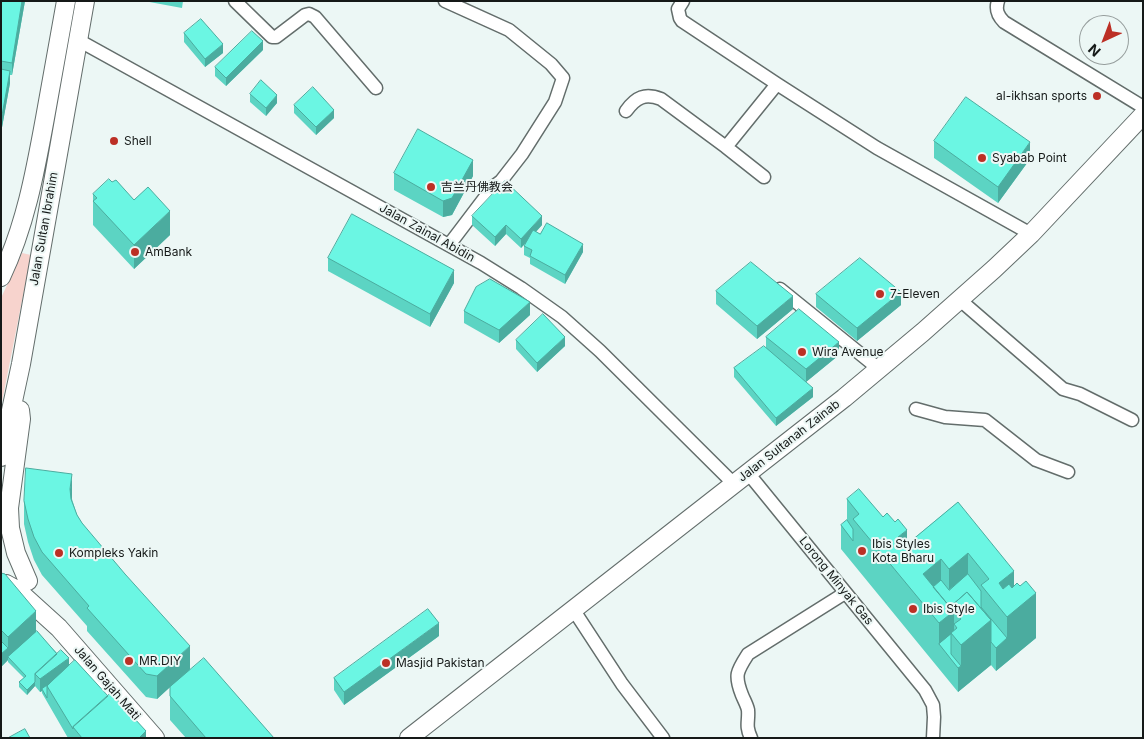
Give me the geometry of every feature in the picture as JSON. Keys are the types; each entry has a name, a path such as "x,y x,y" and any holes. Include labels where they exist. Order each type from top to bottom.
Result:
{"main road":[{"name":"Jalan Sultan Ibrahim","path":"1,277 10,257 34,179 66,1"},
{"name":"Jalan Sultan Ibrahim","path":"1,457 19,370 85,1"},
{"name":"Jalan Sultanah Zainab","path":"409,738 844,398 923,332 1030,234 1143,114"},
{"path":"19,370 20,419 9,508 10,528 16,553 28,580"},
{"name":"Jalan Gajah Mati","path":"1,545 9,558 28,580 59,628"},
{"name":"Jalan Gajah Mati","path":"1,584 6,584 17,590 59,628 155,738"}],"street":[{"path":"235,1 272,37 276,37 305,14 315,17 376,88"},
{"path":"445,1 509,30 551,64 563,78 555,102 522,154 501,181 493,187 449,245"},
{"path":"683,1 678,9 682,20 777,84 877,148 1030,234"},
{"path":"998,1 997,13 1004,22 1143,107"},
{"name":"Jalan Zainal Abidin","path":"78,40 449,245 521,288 562,317 741,478"},
{"path":"726,147 777,84"},
{"path":"626,111 636,100 645,96 661,99 764,176"},
{"path":"774,284 879,369"},
{"path":"960,300 1063,389 1080,394 1132,420"},
{"path":"916,409 945,418 985,420 1036,460 1068,472"},
{"name":"Lorong Minyak Gas","path":"741,478 845,593 925,690 933,704 933,738"},
{"path":"751,738 747,730 748,709 739,687 737,675 740,665 748,654 845,593"},
{"path":"574,609 622,684 664,738"}],"shaded area":[{"path":"22,253 31,255 1,407 1,298"}],"building":[{"path":"1,1 22,1 12,63 1,61"},
{"path":"201,19 223,44 205,59 184,33"},
{"path":"252,31 263,41 226,78 215,67"},
{"path":"1,69 10,71 1,121"},
{"path":"261,80 277,95 266,108 250,94"},
{"path":"313,87 334,110 316,127 294,105"},
{"name":"Syabab Point","path":"966,97 1030,142 998,187 934,141"},
{"path":"418,129 473,160 452,198 443,201 394,173"},
{"path":"109,179 112,182 116,180 134,200 148,187 170,211 134,245 93,201 97,198 93,194"},
{"path":"505,181 542,216 521,239 506,225 495,237 472,216"},
{"path":"352,214 454,270 430,314 328,258"},
{"path":"547,223 583,244 565,275 530,256 532,250 524,246 533,230 540,234"},
{"path":"860,258 901,292 857,328 816,294"},
{"path":"751,262 793,296 757,326 716,291"},
{"path":"490,279 530,302 499,330 464,311 476,287"},
{"name":"Wira Avenue","path":"799,309 839,342 806,369 766,337"},
{"path":"543,314 565,337 537,363 516,340"},
{"path":"764,346 813,388 776,418 734,368"},
{"path":"26,468 72,474 71,499 82,523 190,646 157,676 146,674 87,608 89,606 42,552 34,537 24,501"},
{"path":"859,489 883,517 887,513 895,522 898,519 907,530 898,537 905,546 958,502 1014,571 999,583 1003,589 1009,584 1012,588 1017,583 1020,586 1026,581 1036,593 1007,617 981,585 989,579 968,553 949,569 941,559 923,574 950,607 967,592 991,620 961,645 951,633 957,628 954,624 961,619 954,611 939,623 853,519 859,514 847,499"},
{"path":"847,520 853,529 853,541 841,525"},
{"path":"1,573 5,574 36,611 8,637 1,630"},
{"path":"968,574 981,591 981,607 1007,638 996,648 991,642 991,620 967,592 950,607 933,587 941,580 949,590"},
{"path":"428,609 439,623 344,692 334,678"},
{"path":"37,631 57,654 35,674 35,682 27,690 19,682 26,676 8,657"},
{"path":"951,634 951,654 961,666 958,668 939,644"},
{"path":"1,641 8,648 1,654"},
{"path":"61,650 69,658 40,679 35,674"},
{"path":"204,658 274,738 206,738 170,696 170,687"},
{"path":"75,660 108,696 73,729 47,686"},
{"path":"50,683 47,686 47,698 42,689"},
{"path":"111,693 146,731 139,738 82,738 73,727"},
{"path":"25,729 30,738 8,738"}],"place":[{"name":"al-ikhsan sports","path":"1097,96"},
{"name":"Shell","path":"114,141"},
{"name":"Syabab Point","path":"982,158"},
{"name":"吉兰丹佛教会","path":"431,187"},
{"name":"AmBank","path":"135,252"},
{"name":"7-Eleven","path":"880,294"},
{"name":"Wira Avenue","path":"802,352"},
{"name":"Ibis Styles Kota Bharu","path":"862,551"},
{"name":"Kompleks Yakin","path":"59,553"},
{"name":"Ibis Style","path":"913,609"},
{"name":"MR.DIY","path":"129,661"},
{"name":"Masjid Pakistan","path":"386,663"}]}
